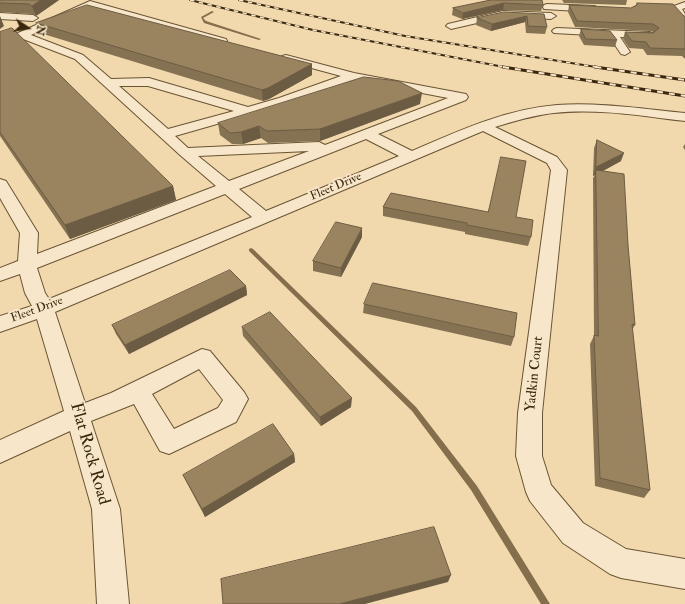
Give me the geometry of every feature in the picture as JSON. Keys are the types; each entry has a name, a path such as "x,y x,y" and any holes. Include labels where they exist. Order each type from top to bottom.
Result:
{"street":[{"path":"674,0 685,4"},
{"path":"562,42 546,3 607,9"},
{"path":"17,33 90,4 230,43"},
{"path":"685,4 677,8 677,11 685,18"},
{"path":"451,26 503,14 551,16"},
{"path":"0,16 36,17 17,33"},
{"path":"557,31 650,35"},
{"path":"17,33 79,57 185,152 264,218"},
{"path":"613,34 625,52"},
{"path":"0,275 462,97 353,76 276,55"},
{"path":"166,134 283,101 353,76"},
{"path":"109,83 149,82 249,111"},
{"name":"Fleet Drive","path":"0,324 44,309 483,126 526,114 558,109 631,112 685,117"},
{"name":"Yadkin Court","path":"483,126 552,160 558,170 530,413 529,456 540,492 573,533 621,563 685,574"},
{"path":"367,134 411,156"},
{"path":"185,152 336,146"},
{"path":"0,184 29,233 26,266"},
{"name":"Flat Rock Road","path":"26,266 35,292 44,309 106,509 113,604"},
{"path":"0,452 78,416 119,400 138,390"}],"building":[{"path":"0,0 41,0 32,6 29,4 0,3"},
{"path":"491,0 542,0 543,5 504,3 463,13 453,8"},
{"path":"637,3 673,4 685,16 685,49 650,48 646,42 632,41 625,32 653,33 659,28 653,24 577,21 569,5 631,8 637,5"},
{"path":"87,5 312,64 262,90 36,23"},
{"path":"504,12 544,14 547,27 528,26 527,16 492,24 477,18"},
{"path":"12,28 173,186 65,225 0,132 0,32"},
{"path":"581,29 610,31 617,40 586,39"},
{"path":"364,77 398,81 422,93 320,129 267,131 259,126 241,132 230,133 218,123"},
{"path":"597,140 624,153 596,167"},
{"path":"501,157 526,161 516,217 533,220 531,237 383,207 391,193 488,212"},
{"path":"596,170 624,174 635,325 632,324 650,490 600,478 594,335 598,336"},
{"path":"336,222 362,228 341,268 313,261"},
{"path":"230,270 246,286 125,345 112,325"},
{"path":"373,283 517,313 514,337 364,304"},
{"path":"270,312 352,398 320,417 242,327"},
{"path":"273,424 294,454 202,509 183,475"},
{"path":"434,527 451,575 339,604 223,604 221,579"}],"waterway":[{"path":"213,12 202,18 205,22 260,39"},
{"path":"251,250 414,409 474,488 546,604"}],"railway":[{"path":"190,0 313,30 508,68"},
{"path":"239,0 405,36 602,68"},
{"path":"503,67 508,68"},
{"path":"595,67 685,80"},
{"path":"508,68 685,96"}]}
